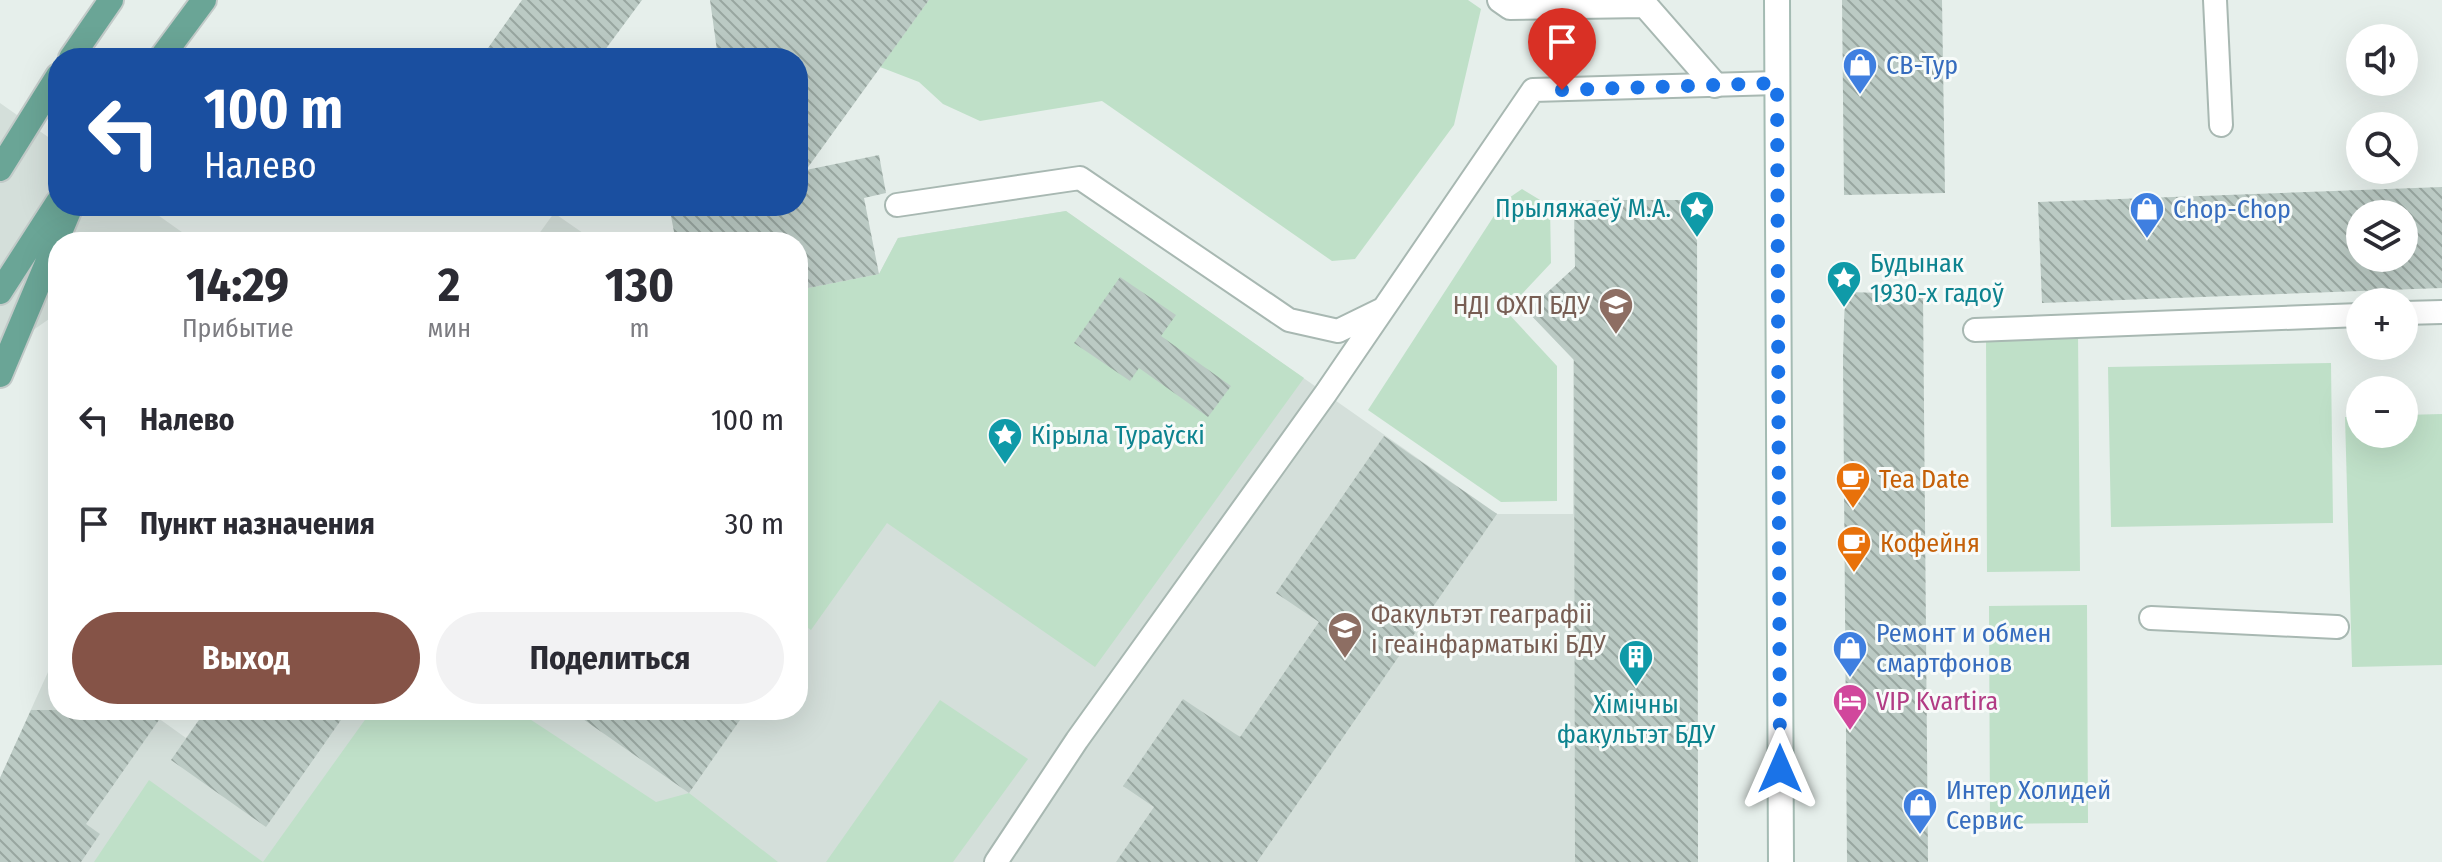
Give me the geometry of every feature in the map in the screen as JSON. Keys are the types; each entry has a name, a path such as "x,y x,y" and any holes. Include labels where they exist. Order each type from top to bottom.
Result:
{"main road":[{"path":"78,48 111,0"},
{"path":"168,48 204,0"},
{"path":"0,169 48,91"},
{"path":"0,151 34,111"},
{"path":"0,292 49,216"},
{"path":"0,375 48,261"}],"street":[{"path":"1500,0 1510,7 1645,5 1715,85"},
{"path":"1777,0 1781,862"}],"lane":[{"path":"2215,0 2221,125"},
{"path":"996,862 1077,740 1326,393 1533,90 1777,83"},
{"path":"897,205 1080,178 1289,320 1338,331 1382,309"},
{"path":"2418,313 2442,312"},
{"path":"1975,330 2346,316"},
{"path":"2151,618 2337,627"}],"shaded area":[{"path":"0,103 48,137 48,216 159,216 182,232 48,232 48,320 0,353"},
{"path":"1574,200 1696,200 1698,862 0,862 0,778 48,672 48,720 161,720 186,738 199,720 808,720 808,288 879,274 898,238 1066,211 1497,514 1573,514 1573,359 1527,311 1575,267"},
{"path":"552,216 558,216 582,232 540,232"}],"green space":[{"path":"929,0 1468,0 1481,9 1454,125 1355,259 1332,261 1102,101 980,121 943,104 919,82 880,67"},
{"path":"1522,189 1550,206 1551,263 1506,311 1557,366 1557,501 1501,502 1368,410 1503,202"},
{"path":"1066,211 1304,378 1095,667 887,523 811,630 808,628 808,288 879,274 898,238"},
{"path":"2078,332 2080,571 1987,572 1986,336"},
{"path":"2331,363 2333,523 2111,527 2108,367"},
{"path":"2442,414 2442,665 2352,667 2345,417 2346,448 2418,448 2418,415"},
{"path":"2087,605 2088,823 1990,824 1989,606"},
{"path":"940,700 1028,759 953,862 826,862"},
{"path":"365,720 531,720 656,802 689,793 778,862 263,862"},
{"path":"149,780 263,862 94,862"}],"building":[{"path":"522,0 642,0 606,48 488,48"},
{"path":"710,0 929,0 808,167 808,48 717,48"},
{"path":"1842,0 1942,0 1945,193 1844,195"},
{"path":"879,155 886,193 864,198 879,274 808,288 808,232 674,232 671,216 808,216 808,170"},
{"path":"2442,187 2442,288 2346,288 2346,292 2042,303 2038,202"},
{"name":"Хімічны факультэт БДУ","path":"1574,200 1697,200 1698,862 1575,862 1574,360 1527,311 1575,267"},
{"path":"1120,277 1176,315 1161,336 1231,386 1208,417 1139,368 1130,381 1074,343"},
{"path":"1845,292 1923,294 1928,862 1847,862"},
{"name":"Факультэт геаграфіі і геаінфарматыкі БДУ","path":"1384,436 1497,514 1257,862 1116,862 1154,807 1123,786 1183,699 1240,737 1319,622 1276,593"},
{"path":"31,710 48,710 48,720 159,720 86,824 100,834 81,862 0,862 0,778"},
{"path":"199,720 341,720 266,827 171,760"},
{"path":"584,720 740,720 689,793"}],"place":[{"name":"СВ-Тур","path":"1860,96"},
{"name":"Прыляжаеў М.А.","path":"1697,239"},
{"name":"Chop-Chop","path":"2147,240"},
{"name":"Будынак 1930-х гадоў","path":"1844,309"},
{"name":"НДІ ФХП БДУ","path":"1616,336"},
{"name":"Кірыла Тураўскі","path":"1005,466"},
{"name":"Tea Date","path":"1853,510"},
{"name":"Кофейня","path":"1854,574"},
{"name":"Факультэт геаграфіі і геаінфарматыкі БДУ","path":"1345,660"},
{"name":"Ремонт и обмен смартфонов","path":"1850,679"},
{"name":"Хімічны факультэт БДУ","path":"1636,688"},
{"name":"VIP Kvartira","path":"1850,732"},
{"name":"Интер Холидей Сервис","path":"1920,836"}],"route":[{"path":"1562,90 1777,83 1780,769"}]}
